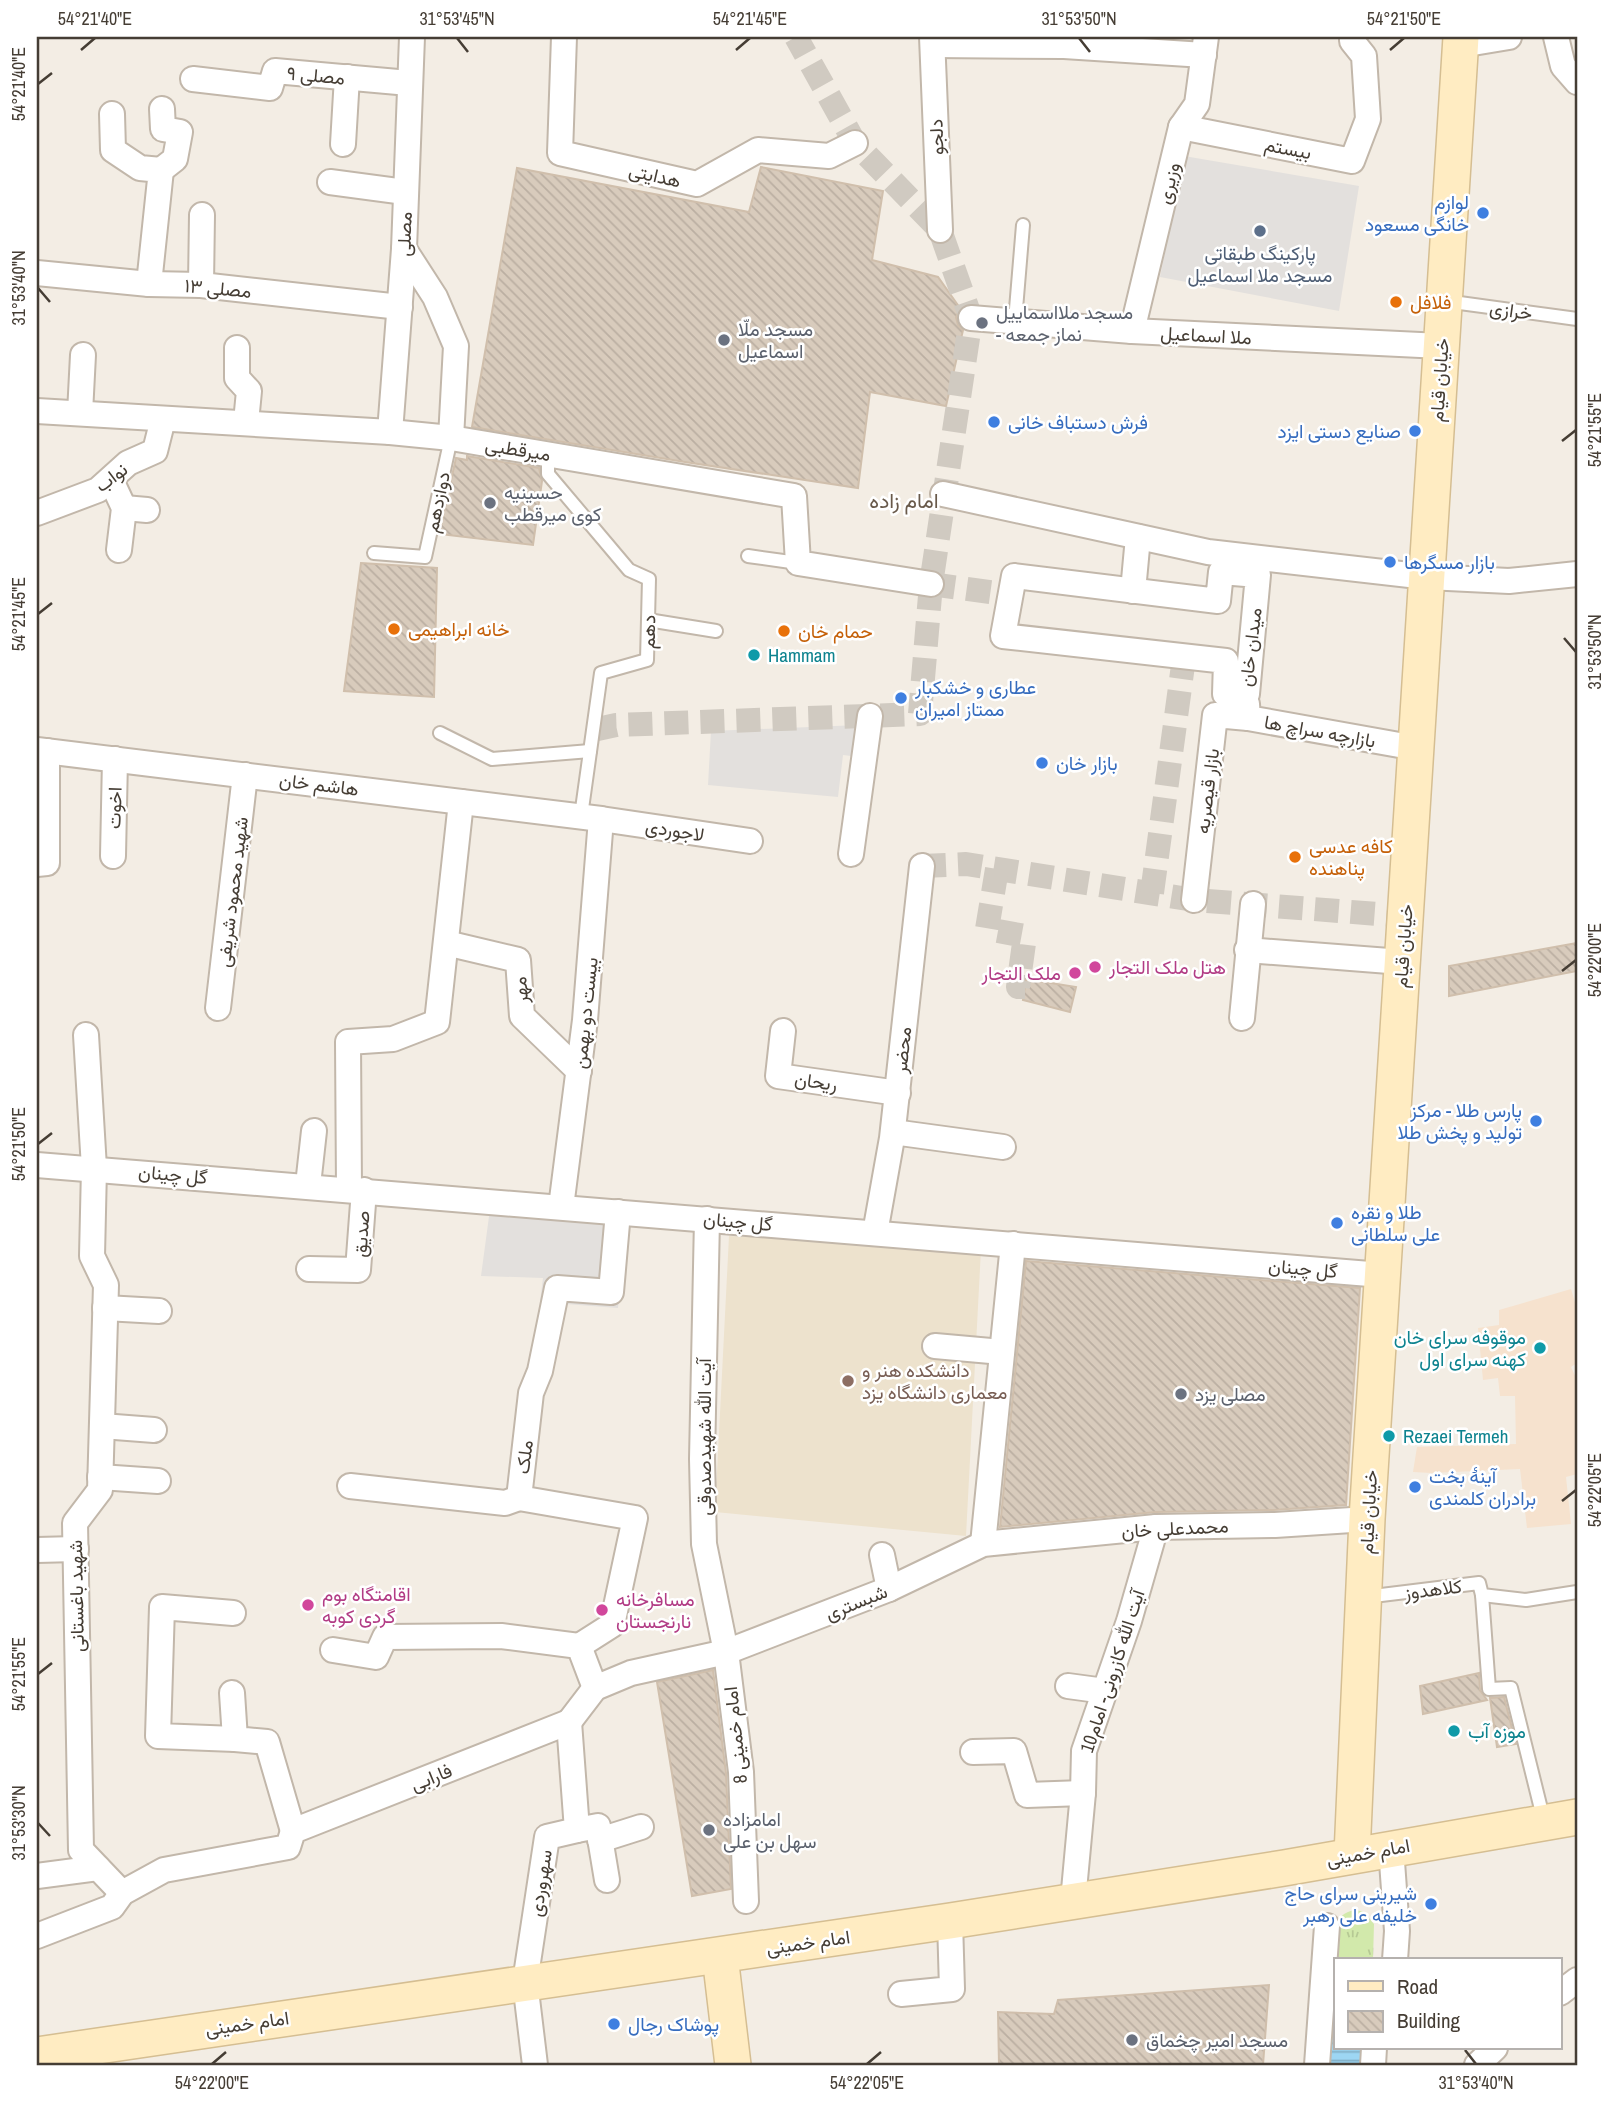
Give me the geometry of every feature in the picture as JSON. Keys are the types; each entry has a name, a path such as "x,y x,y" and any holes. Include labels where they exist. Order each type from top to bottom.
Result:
{"main road":[{"name":"خیابان قیام","path":"1352,1855 1367,1519 1461,41"},
{"name":"امام خمینی","path":"37,2055 79,2057 525,1982 950,1921 1561,1819"},
{"path":"720,1956 733,2065"}],"street":[{"name":"مصلی","path":"390,432 404,249 412,37"},
{"name":"هدایتی","path":"564,37 561,153 697,184 758,150 829,156 855,143"},
{"name":"بیستم","path":"1181,127 1352,161 1368,119 1364,56 1352,41 1352,37"},
{"path":"1461,41 1509,37"},
{"path":"1556,37 1563,66 1577,82"},
{"path":"932,41 1064,46 1205,46"},
{"name":"دلجو","path":"932,41 940,230"},
{"name":"وزیری","path":"1132,331 1181,127 1196,104 1205,46"},
{"name":"مصلی ۹","path":"194,79 270,88 275,71 409,83"},
{"path":"343,144 347,77"},
{"path":"111,114 113,150 139,168 161,170 175,159 180,132 163,129 162,110"},
{"path":"149,284 161,170"},
{"path":"330,182 405,192"},
{"path":"201,285 202,215"},
{"path":"404,249 435,297 456,346 451,438"},
{"name":"مصلی ۱۳","path":"37,273 149,284 201,285 400,307"},
{"name":"ملا اسماعیل","path":"971,318 1132,331 1441,346"},
{"path":"237,348 237,378 249,391 246,422"},
{"path":"80,413 83,355"},
{"name":"میرقطبی","path":"37,411 246,422 451,438 794,496 798,563"},
{"name":"نواب","path":"37,513 98,490 128,463 155,451 163,419"},
{"path":"111,480 136,509 119,550"},
{"path":"943,494 1208,552 1252,566 1509,581 1577,575"},
{"path":"1133,591 1138,537"},
{"path":"798,563 931,584"},
{"name":"میدان خان","path":"1252,566 1258,575 1247,706 1225,694 1226,661 1003,636 1014,576 1218,601 1221,572 1252,566"},
{"name":"بازارچه سراچ ها","path":"1247,706 1416,748"},
{"name":"بازار قیصریه","path":"1194,900 1215,715 1247,706"},
{"path":"851,854 870,716"},
{"path":"37,864 47,863 42,750"},
{"name":"هاشم خان","path":"42,750 591,818"},
{"name":"اخوت","path":"113,856 115,759"},
{"name":"شهید محمود شریفی","path":"218,1008 245,775"},
{"path":"356,1190 348,1042 393,1039 437,1023 461,802"},
{"name":"لاجوردی","path":"591,818 750,841"},
{"name":"بیست دو بهمن","path":"561,1207 579,1071 591,818"},
{"name":"محضر","path":"875,1233 898,1093 922,866"},
{"path":"1242,1018 1253,904"},
{"name":"مهر","path":"446,943 518,960 522,1016 579,1071"},
{"path":"1247,950 1402,962"},
{"name":"ریحان","path":"783,1031 778,1076 898,1093"},
{"name":"شهید باغستانی","path":"86,1035 94,1168 92,1256 106,1285 100,1490 75,1523 81,1850 122,1894"},
{"path":"308,1185 314,1132"},
{"path":"893,1132 1003,1147"},
{"name":"گل چینان","path":"37,1164 1382,1275"},
{"name":"صدیق","path":"309,1269 358,1270 356,1190"},
{"name":"ملک","path":"579,1646 612,1625 635,1518 519,1498 531,1393 540,1371 557,1288 611,1292 618,1212"},
{"name":"آیت الله شهیدصدوقی","path":"707,1219 702,1459 704,1544 726,1652"},
{"path":"983,1544 1013,1244"},
{"path":"105,1308 159,1311"},
{"path":"935,1346 1003,1353"},
{"path":"102,1426 154,1430"},
{"path":"100,1477 158,1481"},
{"path":"350,1486 505,1503 519,1498"},
{"name":"محمدعلی خان","path":"983,1544 1156,1527 1275,1525 1367,1519"},
{"name":"آیت الله کازرونی- امام10","path":"1073,1901 1084,1751 1129,1621 1156,1527"},
{"name":"شبستری","path":"595,1688 631,1673 726,1652 889,1589 983,1544"},
{"path":"37,1550 76,1549"},
{"path":"882,1555 889,1589"},
{"path":"233,1613 162,1606 158,1735 267,1742 293,1831"},
{"path":"333,1650 376,1657 386,1637 437,1636 501,1636 579,1646 595,1688 569,1722 577,1830 598,1826 607,1880"},
{"name":"امام خمینی 8","path":"726,1652 741,1772 746,1901"},
{"path":"1068,1686 1105,1691"},
{"path":"232,1692 235,1739"},
{"name":"فارابی","path":"122,1894 164,1870 288,1847 293,1831 569,1722"},
{"path":"974,1752 1014,1751 1027,1795 1083,1793"},
{"path":"600,1840 641,1827"},
{"name":"سهروردی","path":"525,1982 547,1837 577,1830"},
{"path":"1391,1848 1397,1931 1395,1958"},
{"path":"37,1876 98,1868"},
{"path":"37,1936 112,1906 122,1894"},
{"path":"901,1994 952,1989 950,1921"},
{"path":"1317,2065 1327,1926"},
{"path":"1562,1991 1577,1980"},
{"path":"525,1982 535,2065"},
{"path":"1477,2065 1493,2050"}],"lane":[{"path":"1015,321 1023,225"},
{"name":"خرازی","path":"1444,301 1577,319"},
{"name":"دوازدهم","path":"374,552 425,556 451,438"},
{"name":"دهم","path":"548,454 548,474 629,570 649,579 647,660 601,673 590,751 591,818"},
{"path":"748,556 798,563"},
{"path":"648,620 716,631"},
{"path":"440,733 492,759 590,751"},
{"name":"کلاهدوز","path":"1363,1597 1479,1583 1482,1595 1526,1600 1577,1592"},
{"path":"1482,1595 1489,1689 1511,1688 1561,1819"}],"shaded area":[{"name":"پارکینگ طبقاتی مسجد ملا اسماعیل","path":"1184,156 1359,186 1339,311 1160,277"},
{"path":"859,725 859,757 843,755 838,797 708,785 711,731"},
{"path":"490,1209 626,1221 618,1308 540,1302 543,1278 481,1276"},
{"name":"دانشکده هنر و معماری دانشگاه یزد","path":"729,1236 981,1249 966,1536 715,1512"},
{"path":"1571,1289 1577,1309 1577,1363 1571,1367 1577,1380 1577,1474 1566,1477 1571,1524 1527,1528 1520,1469 1413,1472 1417,1447 1516,1444 1515,1396 1500,1396 1498,1378 1483,1380 1478,1328 1499,1325 1499,1310"}],"green space":[{"path":"1347,1912 1364,1912 1374,1924 1373,1958 1336,1958 1336,1929 1341,1916"}],"water":[{"path":"1330,1986 1334,1987 1334,2050 1366,2050 1365,2065 1324,2065"}],"building":[{"name":"مسجد ملّا اسماعیل","path":"761,167 883,191 872,260 938,277 960,308 956,317 963,330 946,406 870,392 858,488 472,427 517,168 749,212"},
{"name":"حسینیه کوی میرقطب","path":"467,456 539,468 542,481 533,545 439,534 456,458 467,460"},
{"name":"خانه ابراهیمی","path":"361,563 437,568 434,697 344,691"},
{"path":"1577,943 1577,971 1449,996 1449,966"},
{"path":"1026,979 1076,987 1070,1012 1023,1000"},
{"name":"مصلی یزد","path":"1026,1261 1360,1288 1346,1505 1274,1510 1156,1512 1000,1527"},
{"name":"امامزاده سهل بن علی","path":"713,1670 726,1773 731,1889 692,1896 657,1682"},
{"path":"1479,1673 1480,1690 1487,1700 1423,1714 1420,1686"},
{"path":"1504,1697 1516,1744 1497,1747 1490,1698"},
{"name":"مسجد امیر چخماق","path":"1269,1985 1263,2065 999,2065 998,2012 1054,2014 1058,2000"}],"tunnel":[{"path":"593,730 616,725 920,714 931,584 971,318 940,230 855,143 796,37"},
{"path":"931,584 1011,595"},
{"path":"1152,893 1184,658"},
{"path":"922,866 966,864 1194,900 1405,916"},
{"path":"997,869 987,929 1025,936 1018,987 1025,987"}],"place":[{"name":"لوازم خانگی مسعود","path":"1483,213"},
{"name":"پارکینگ طبقاتی مسجد ملا اسماعیل","path":"1260,231"},
{"name":"فلافل","path":"1396,302"},
{"name":"مسجد ملااسماییل - نماز جمعه","path":"982,323"},
{"name":"مسجد ملّا اسماعیل","path":"724,340"},
{"name":"فرش دستباف خانی","path":"994,422"},
{"name":"صنایع دستی ایزد","path":"1415,431"},
{"name":"حسینیه کوی میرقطب","path":"490,503"},
{"name":"بازار مسگرها","path":"1390,562"},
{"name":"خانه ابراهیمی","path":"394,629"},
{"name":"حمام خان","path":"784,631"},
{"name":"Hammam","path":"754,655"},
{"name":"عطاری و خشکبار ممتاز امیران","path":"901,698"},
{"name":"بازار خان","path":"1042,763"},
{"name":"کافه عدسی پناهنده","path":"1295,857"},
{"name":"هتل ملک التجار","path":"1095,967"},
{"name":"ملک التجار","path":"1075,973"},
{"name":"پارس طلا - مرکز تولید و پخش طلا","path":"1536,1121"},
{"name":"طلا و نقره علی سلطانی","path":"1337,1223"},
{"name":"موقوفه سرای خان کهنه سرای اول","path":"1540,1348"},
{"name":"دانشکده هنر و معماری دانشگاه یزد","path":"848,1381"},
{"name":"مصلی یزد","path":"1181,1394"},
{"name":"Rezaei Termeh","path":"1389,1436"},
{"name":"آینهٔ بخت برادران کلمندی","path":"1415,1487"},
{"name":"اقامتگاه بوم گردی کوبه","path":"308,1605"},
{"name":"مسافرخانه نارنجستان","path":"602,1610"},
{"name":"موزه آب","path":"1454,1731"},
{"name":"امامزاده سهل بن علی","path":"709,1830"},
{"name":"شیرینی سرای حاج خلیفه علی رهبر","path":"1431,1904"},
{"name":"پوشاک رجال","path":"614,2024"},
{"name":"مسجد امیر چخماق","path":"1132,2040"}],"district":[{"name":"امام زاده","path":"904,501"}]}
